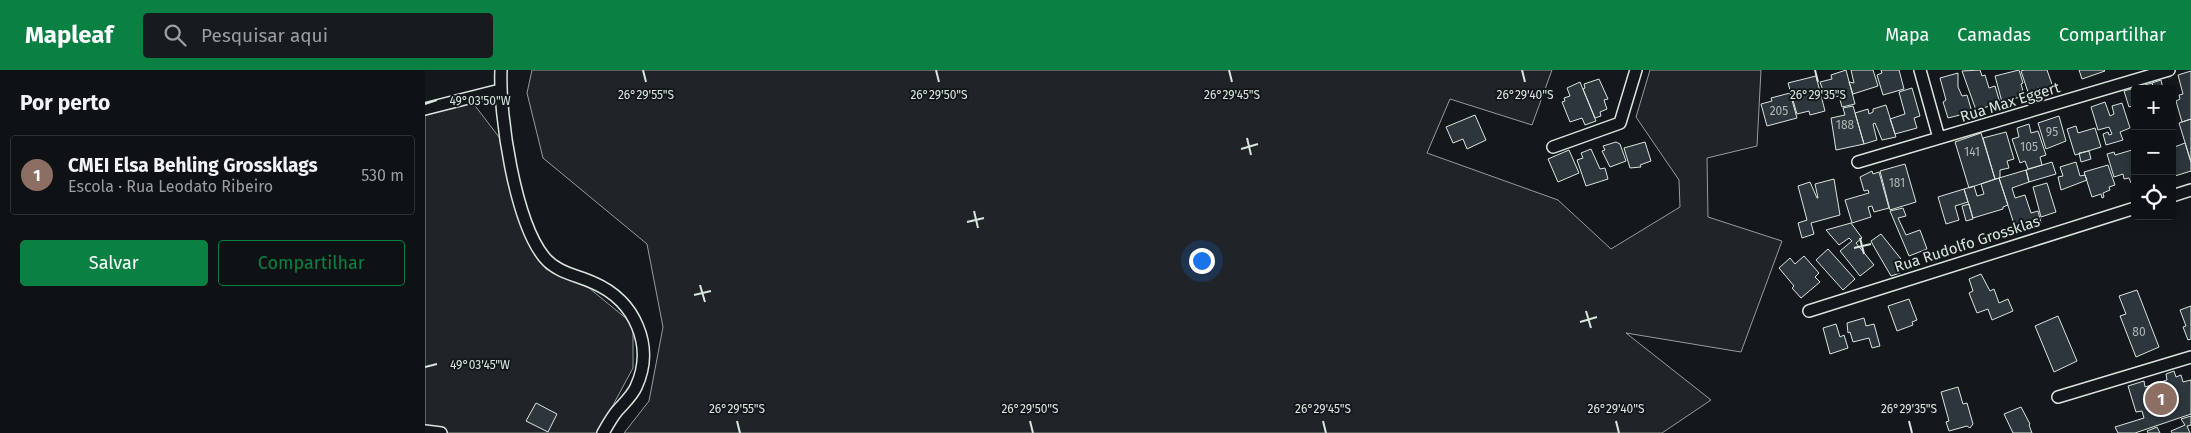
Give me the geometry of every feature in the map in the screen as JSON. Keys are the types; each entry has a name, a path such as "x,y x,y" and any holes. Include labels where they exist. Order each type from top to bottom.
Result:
{"street":[{"path":"501,70 500,90 506,144 515,183 536,244 552,266 595,283 616,297 638,324 643,349 643,368 636,388 603,433"},
{"path":"1553,147 1620,123 1636,70"},
{"path":"1920,70 1939,138"},
{"name":"Rua Max Eggert","path":"1858,162 2169,70"},
{"path":"425,109 500,90"},
{"path":"2176,195 2191,190"},
{"name":"Rua Rudolfo Grossklas","path":"1809,311 2131,209"},
{"path":"2058,397 2191,356"},
{"path":"425,430 441,433"}],"shaded area":[{"path":"532,70 1552,70 1532,125 1450,99 1427,153 1558,200 1611,249 1680,207 1679,180 1636,117 1650,70 1761,70 1757,146 1707,158 1708,217 1782,241 1741,352 1626,333 1711,400 1662,433 624,433 649,401 663,327 647,244 543,158 527,93"},
{"path":"473,103 502,141 522,224 531,247 546,269 589,288 633,324 633,368 598,433 425,433 425,113"}],"building":[{"path":"1846,70 1855,104 1842,107 1839,96 1826,99 1820,82 1832,79 1831,75"},
{"path":"1851,70 1873,70 1878,86 1853,94 1849,82 1854,83"},
{"path":"1881,70 1899,70 1904,89 1883,95 1877,75 1882,73"},
{"path":"1980,70 1982,76 1985,75 1989,88 1995,86 2000,103 1976,110 1962,71"},
{"path":"2019,70 2023,83 2021,84 2023,91 2019,92 2020,97 2002,102 1995,76"},
{"path":"2047,70 2053,87 2041,91 2039,87 2038,92 2029,95 2021,71"},
{"path":"2079,70 2104,70 2105,71 2082,79"},
{"path":"2191,71 2191,119 2182,122 2176,101 2180,99 2179,95 2183,94 2178,75"},
{"path":"1958,73 1958,87 1962,96 1967,95 1972,112 1948,118 1943,102 1946,100 1940,78"},
{"path":"1816,76 1825,111 1810,115 1809,111 1797,114 1788,83"},
{"path":"1599,79 1608,99 1604,100 1607,109 1600,112 1601,116 1595,118 1583,89 1585,88 1584,84"},
{"path":"2161,80 2162,85 2153,85 2152,83"},
{"path":"1580,82 1596,121 1585,125 1582,118 1570,122 1562,102 1565,101 1564,98 1570,96 1567,88"},
{"path":"1912,88 1920,116 1914,118 1917,128 1895,134 1890,119 1905,114 1899,92"},
{"path":"2131,89 2131,106 2129,107 2124,91"},
{"path":"1790,93 1797,118 1767,126 1761,104 1772,101 1771,98"},
{"path":"2105,102 2110,116 2114,114 2112,106 2122,103 2130,128 2120,132 2123,140 2106,145 2103,134 2108,132 2109,135 2112,134 2109,127 2098,130 2091,107"},
{"path":"1886,105 1896,137 1882,140 1875,123 1873,124 1877,140 1864,144 1855,113 1868,109 1869,114 1873,112 1873,109"},
{"path":"1853,106 1864,144 1836,150 1831,118 1845,115 1843,108"},
{"path":"1475,115 1486,140 1467,149 1463,139 1453,143 1446,127"},
{"path":"2059,116 2066,141 2046,149 2038,123"},
{"path":"2191,119 2191,162 2179,123"},
{"path":"2029,124 2031,133 2038,131 2046,155 2040,157 2042,165 2028,169 2025,161 2020,163 2012,139 2019,137 2017,128"},
{"path":"2076,126 2078,133 2095,128 2101,147 2075,155 2067,129"},
{"path":"2006,132 2014,159 2007,161 2009,168 2000,170 2000,178 1995,179 1983,138"},
{"path":"1981,133 1995,179 1969,188 1955,142"},
{"path":"1616,142 1620,144 1626,161 1610,167 1602,151 1605,150 1603,146"},
{"path":"1645,142 1651,161 1640,165 1641,167 1630,168 1624,148"},
{"path":"2185,143 2191,162 2191,171 2176,176 2176,175 2176,146"},
{"path":"1591,149 1600,169 1605,168 1608,179 1586,186 1577,160 1583,158 1581,153"},
{"path":"1569,150 1579,173 1558,182 1548,159"},
{"path":"2131,150 2131,183 2129,178 2124,179 2123,174 2114,177 2107,154 2114,152 2115,155"},
{"path":"2089,151 2091,159 2081,162 2079,153"},
{"path":"2052,162 2056,174 2029,182 2026,170"},
{"path":"2076,162 2080,176 2085,175 2087,180 2061,190 2058,177 2063,176 2060,167"},
{"path":"1905,164 1916,202 1890,210 1880,171"},
{"path":"2108,165 2115,185 2109,187 2110,190 2103,193 2104,197 2102,198 2101,194 2092,197 2084,172"},
{"path":"2026,170 2029,182 2012,188 2015,198 2025,195 2031,213 2038,211 2041,223 2016,230 1999,178"},
{"path":"1872,171 1873,174 1879,172 1889,208 1874,212 1872,206 1868,207 1871,217 1852,223 1845,200 1869,193 1868,190 1864,191 1860,177"},
{"path":"1999,178 2008,205 2003,207 2003,209 1973,218 1964,189 1974,186 1977,196 1984,194 1981,184"},
{"path":"1834,179 1840,215 1811,223 1814,234 1802,238 1798,223 1807,220 1798,186 1810,182 1818,198 1815,184"},
{"path":"2047,183 2056,212 2041,217 2033,187"},
{"path":"1964,189 1968,202 1955,206 1959,220 1946,224 1938,197"},
{"path":"1969,204 1973,219 1966,221 1962,206"},
{"path":"1903,208 1906,216 1898,218 1906,235 1920,230 1927,249 1909,256 1890,211"},
{"path":"1851,223 1862,238 1856,243 1874,265 1860,276 1840,251 1852,241 1849,238 1839,245 1826,230"},
{"path":"1881,234 1901,259 1894,264 1900,273 1891,276 1871,241"},
{"path":"1828,249 1855,279 1843,290 1816,260"},
{"path":"1804,256 1819,273 1815,277 1820,282 1801,298 1779,268 1790,258 1795,264"},
{"path":"1981,274 1990,291 1994,289 1999,303 2008,299 2013,311 1992,320 1988,309 1977,313 1969,293 1973,291 1969,279"},
{"path":"2137,290 2159,347 2136,357 2120,316 2126,314 2119,296"},
{"path":"1909,299 1917,320 1912,322 1913,325 1897,331 1888,306"},
{"path":"2191,306 2191,339 2188,340 2183,327 2186,326 2180,310"},
{"path":"2058,316 2077,361 2054,372 2035,326"},
{"path":"1864,318 1866,326 1874,324 1880,346 1872,348 1869,338 1853,342 1850,332 1848,333 1847,323"},
{"path":"1836,324 1840,337 1844,335 1848,348 1830,354 1823,328"},
{"path":"2174,371 2176,377 2181,375 2183,382 2191,380 2191,414 2135,433 2118,433 2115,427 2144,418 2142,411 2136,412 2128,386 2144,381 2145,387 2167,380 2166,374"},
{"path":"1958,387 1963,404 1967,403 1973,424 1970,428 1967,426 1949,431 1946,422 1949,421 1941,392"},
{"path":"536,403 557,414 548,432 526,421"},
{"path":"2021,407 2030,424 2032,433 2013,433 2004,414"},
{"path":"2191,416 2191,425 2187,426 2190,433 2172,433 2171,431 2185,425 2181,419"},
{"path":"2157,427 2160,433 2148,433 2147,431"}],"place":[{"name":"CMEI Elsa Behling Grossklags","path":"2161,399"}]}
